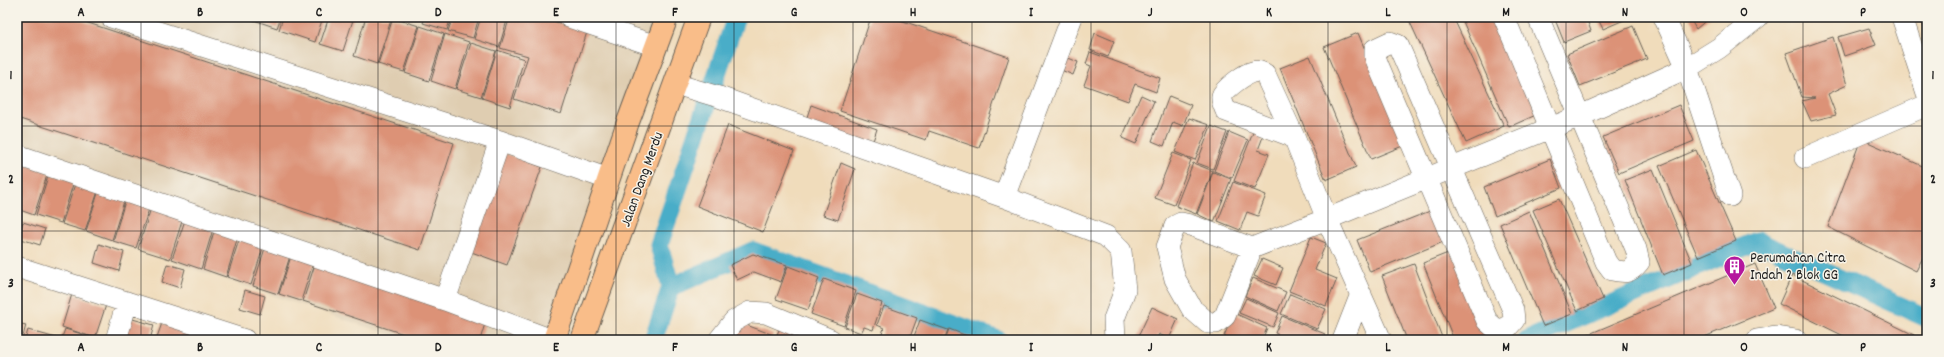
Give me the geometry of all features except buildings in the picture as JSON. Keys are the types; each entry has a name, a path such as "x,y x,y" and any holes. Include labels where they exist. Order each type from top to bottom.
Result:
{"main road":[{"name":"Jalan Dang Merdu","path":"553,340 608,179 667,17"},
{"name":"Jalan Dang Merdu","path":"582,340 698,17"}],"street":[{"path":"111,17 500,141 608,179"},
{"path":"569,17 656,46"},
{"path":"1004,197 1072,17"},
{"path":"1504,17 1606,262 1612,270 1622,272 1633,270 1639,262 1636,249 1538,17"},
{"path":"1664,17 1686,68 1730,196"},
{"path":"1252,248 1225,316 1216,324 1208,323 1192,309 1175,279 1167,247 1175,226 1181,223 1190,225 1252,248 1580,116 1686,68 1719,48 1754,20 1771,17"},
{"path":"1902,17 1927,93"},
{"path":"1390,42 1398,44 1513,310 1514,320 1506,329 1496,330 1487,321 1427,178 1375,57 1375,49 1390,42"},
{"path":"675,84 709,94 1004,197 1106,236 1121,251 1125,290 1114,319 1115,340"},
{"path":"1806,158 1927,105"},
{"path":"1294,137 1327,219 1381,340"},
{"path":"445,300 500,141"},
{"path":"17,155 445,300 553,340"},
{"path":"17,267 127,302 211,335 245,340"},
{"path":"1343,340 1361,294"},
{"path":"116,340 127,302"},
{"path":"719,340 734,321 750,312 766,313 832,340"}],"shaded area":[{"path":"17,17 661,17 547,340 406,340 17,210"}],"waterway":[{"path":"653,340 671,287 659,245 736,17"},
{"path":"1527,340 1757,241 1927,318"},
{"path":"671,287 753,251 998,340"}],"place":[{"name":"Perumahan Citra Indah 2 Blok GG","path":"1734,286"}]}
